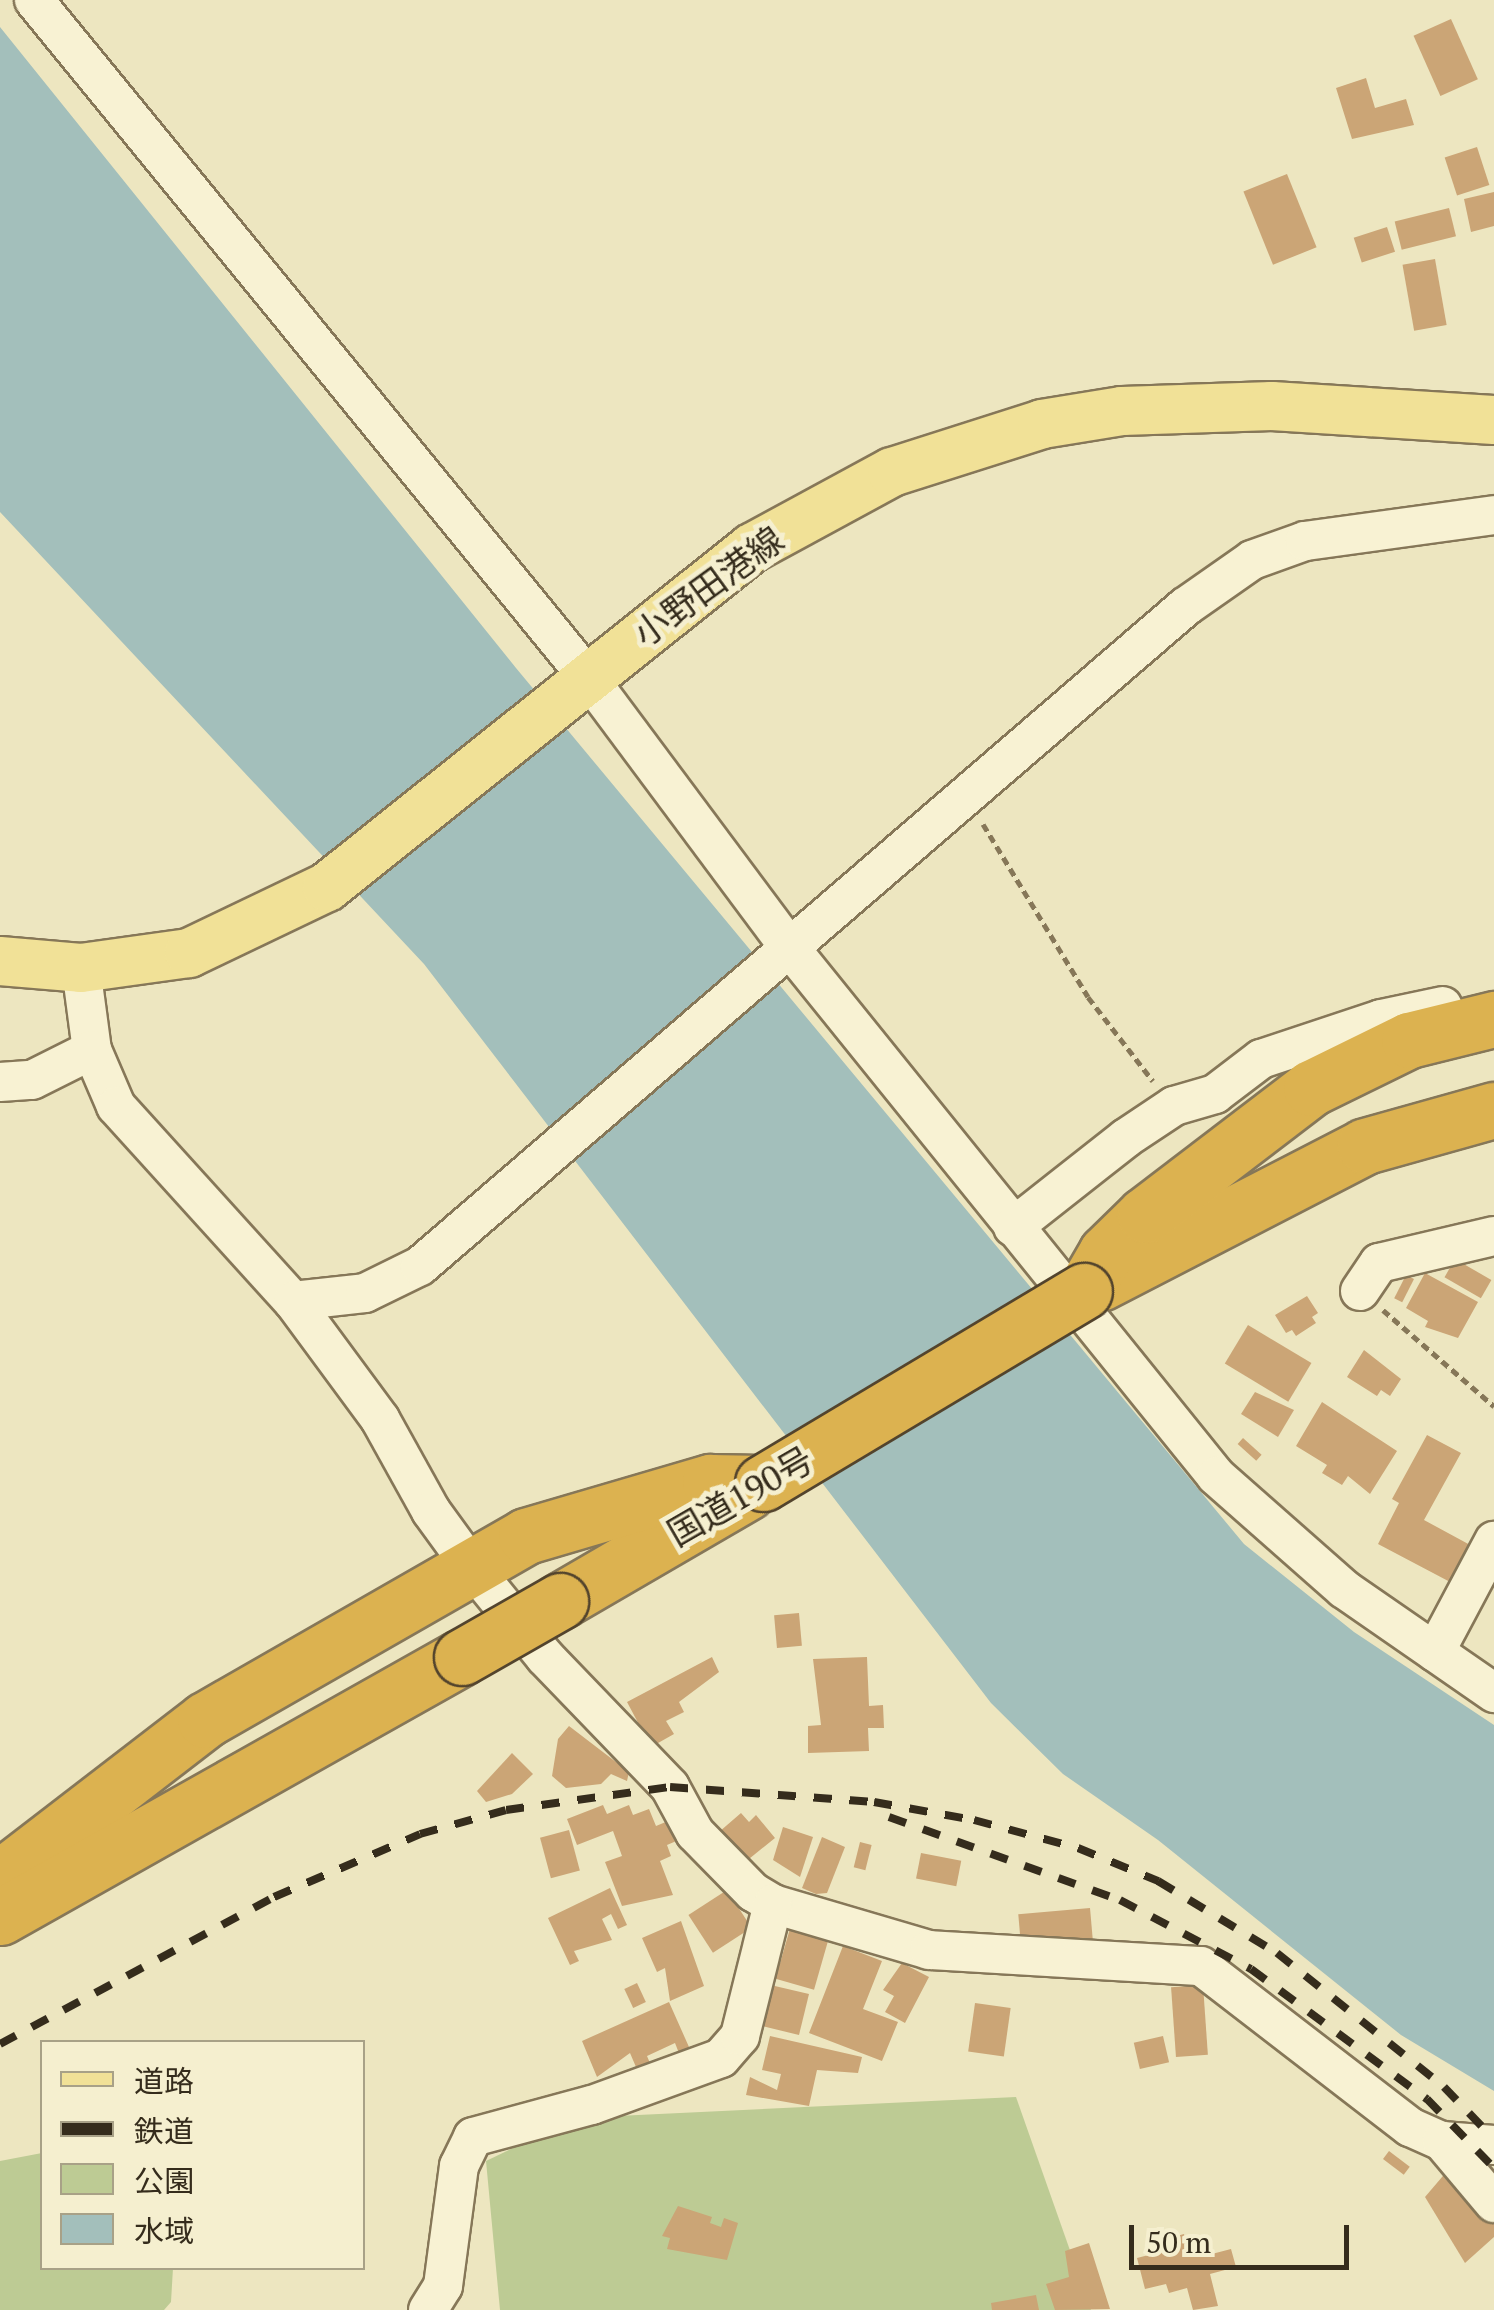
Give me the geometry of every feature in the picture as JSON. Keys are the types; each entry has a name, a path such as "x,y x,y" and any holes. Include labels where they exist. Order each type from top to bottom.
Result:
{"highway":[{"path":"1084,1292 1106,1254 1157,1204 1311,1088 1409,1040 1494,1020"},
{"name":"国道190号","path":"0,1917 560,1601 1084,1292 1334,1160 1494,1110"},
{"path":"0,1878 205,1720 471,1566 582,1516 710,1482 763,1483"}],"main road":[{"name":"小野田港線","path":"0,962 80,968 189,953 328,888 752,548 844,495 969,444 1042,424 1196,405 1494,420"}],"street":[{"path":"34,0 576,686 780,956 1013,1227 1216,1476 1344,1589 1494,1692"},
{"path":"292,1301 365,1293 420,1266 1185,607 1252,560 1305,542 1494,515"},
{"path":"80,968 92,1050 116,1106 292,1301 380,1420 431,1512 471,1566 545,1657 670,1787 695,1833 727,1870 773,1904 929,1950 1201,1966 1410,2127 1442,2142 1494,2145"},
{"path":"1013,1227 1174,1106 1216,1094 1261,1059 1381,1019 1494,1000"},
{"path":"0,1082 32,1080 92,1050"},
{"path":"1360,1290 1379,1263 1494,1236"},
{"path":"1435,1652 1494,1541"},
{"path":"428,2310 443,2286 459,2166 473,2137 610,2100 720,2058 740,2036 773,1904"},
{"path":"1442,2142 1494,2203"}],"path":[{"path":"961,799 1088,997 1174,1106"},
{"path":"1360,1290 1494,1406"}],"green space":[{"path":"1016,2097 1091,2310 500,2310 486,2161 575,2118"},
{"path":"40,2153 40,2270 173,2270 171,2302 164,2310 0,2310 0,2161"}],"water":[{"path":"0,27 516,668 1244,1544 1354,1632 1494,1725 1494,2091 1401,2035 1158,1840 1063,1774 991,1703 424,964 0,512"}],"building":[{"path":"1451,19 1478,79 1440,96 1414,36"},
{"path":"1366,78 1375,108 1406,99 1414,125 1352,139 1336,88"},
{"path":"1477,147 1489,185 1457,196 1445,158"},
{"path":"1287,174 1317,247 1273,265 1243,192"},
{"path":"1494,192 1494,226 1471,232 1464,199"},
{"path":"1449,208 1456,236 1402,250 1395,222"},
{"path":"1387,227 1395,252 1362,263 1354,238"},
{"path":"1435,259 1447,325 1414,331 1403,265"},
{"path":"1455,1259 1491,1280 1481,1298 1444,1277"},
{"path":"1425,1273 1478,1302 1458,1338 1425,1327 1428,1321 1406,1308"},
{"path":"1406,1275 1414,1279 1402,1302 1394,1298"},
{"path":"1307,1296 1318,1313 1312,1317 1316,1323 1296,1336 1292,1330 1286,1333 1275,1315"},
{"path":"1248,1325 1311,1363 1288,1402 1225,1364"},
{"path":"1364,1350 1401,1379 1390,1396 1381,1390 1377,1396 1347,1377"},
{"path":"1255,1392 1294,1410 1278,1437 1241,1414"},
{"path":"1322,1402 1397,1451 1370,1494 1348,1476 1342,1485 1322,1473 1327,1465 1296,1446"},
{"path":"1427,1435 1461,1453 1424,1520 1472,1546 1452,1583 1378,1544 1399,1503 1392,1499"},
{"path":"1243,1438 1262,1455 1256,1461 1238,1444"},
{"path":"799,1613 802,1646 777,1648 774,1615"},
{"path":"712,1657 719,1672 679,1702 684,1712 666,1721 674,1734 651,1747 627,1702"},
{"path":"867,1657 869,1706 883,1705 884,1728 868,1728 869,1751 808,1753 808,1726 821,1725 813,1659"},
{"path":"569,1726 629,1772 627,1781 611,1774 601,1784 566,1788 552,1776 558,1739"},
{"path":"512,1753 533,1774 512,1794 486,1802 477,1791"},
{"path":"603,1805 607,1814 629,1805 633,1815 649,1809 656,1826 673,1819 681,1839 667,1845 671,1856 660,1861 673,1895 622,1906 605,1862 622,1856 613,1831 577,1845 567,1819"},
{"path":"741,1813 749,1822 756,1815 775,1838 744,1863 719,1832"},
{"path":"783,1827 813,1837 800,1877 773,1860"},
{"path":"569,1830 580,1871 551,1878 540,1838"},
{"path":"822,1837 845,1847 827,1893 816,1894 802,1888"},
{"path":"860,1842 872,1845 865,1870 854,1867"},
{"path":"921,1853 961,1861 956,1886 916,1879"},
{"path":"610,1888 627,1925 618,1929 611,1914 602,1919 612,1940 574,1951 579,1961 570,1965 548,1918"},
{"path":"727,1890 752,1928 713,1953 688,1915"},
{"path":"1090,1908 1093,1945 1021,1951 1018,1914"},
{"path":"681,1921 704,1986 670,2001 665,1968 657,1972 642,1938"},
{"path":"791,1925 829,1936 814,1990 776,1979"},
{"path":"843,1946 882,1961 863,2009 898,2022 882,2061 809,2033"},
{"path":"902,1963 929,1977 905,2023 885,2012 894,1996 883,1990"},
{"path":"637,1983 646,2002 633,2008 624,1989"},
{"path":"762,1983 809,1994 799,2035 762,2026"},
{"path":"1203,1985 1208,2055 1176,2057 1171,1987"},
{"path":"669,2002 693,2056 682,2061 675,2043 647,2056 652,2068 639,2074 630,2053 597,2077 582,2041"},
{"path":"975,2003 1011,2008 1004,2057 968,2052"},
{"path":"770,2036 862,2057 858,2073 817,2070 809,2106 746,2095 750,2077 777,2090 781,2074 762,2070"},
{"path":"1163,2036 1169,2062 1140,2069 1134,2043"},
{"path":"1389,2151 1410,2167 1404,2175 1383,2159"},
{"path":"1448,2170 1494,2223 1494,2237 1465,2263 1425,2197"},
{"path":"678,2206 712,2217 710,2223 721,2227 724,2218 738,2223 727,2260 667,2249 670,2238 662,2236"},
{"path":"1184,2234 1186,2242 1203,2237 1208,2255 1231,2249 1236,2267 1210,2274 1218,2306 1193,2310 1187,2288 1169,2293 1166,2284 1145,2289 1137,2258 1176,2248 1173,2237"},
{"path":"1089,2243 1110,2309 1055,2310 1046,2284 1069,2277 1065,2251"},
{"path":"1036,2295 1039,2310 992,2310 991,2303"}],"railway":[{"path":"0,2044 274,1897 420,1834 506,1810 670,1787 874,1802 974,1820 1078,1848 1158,1881 1277,1953 1444,2087 1494,2139"},
{"path":"889,1817 1120,1900 1251,1969 1427,2099 1494,2168"}]}
